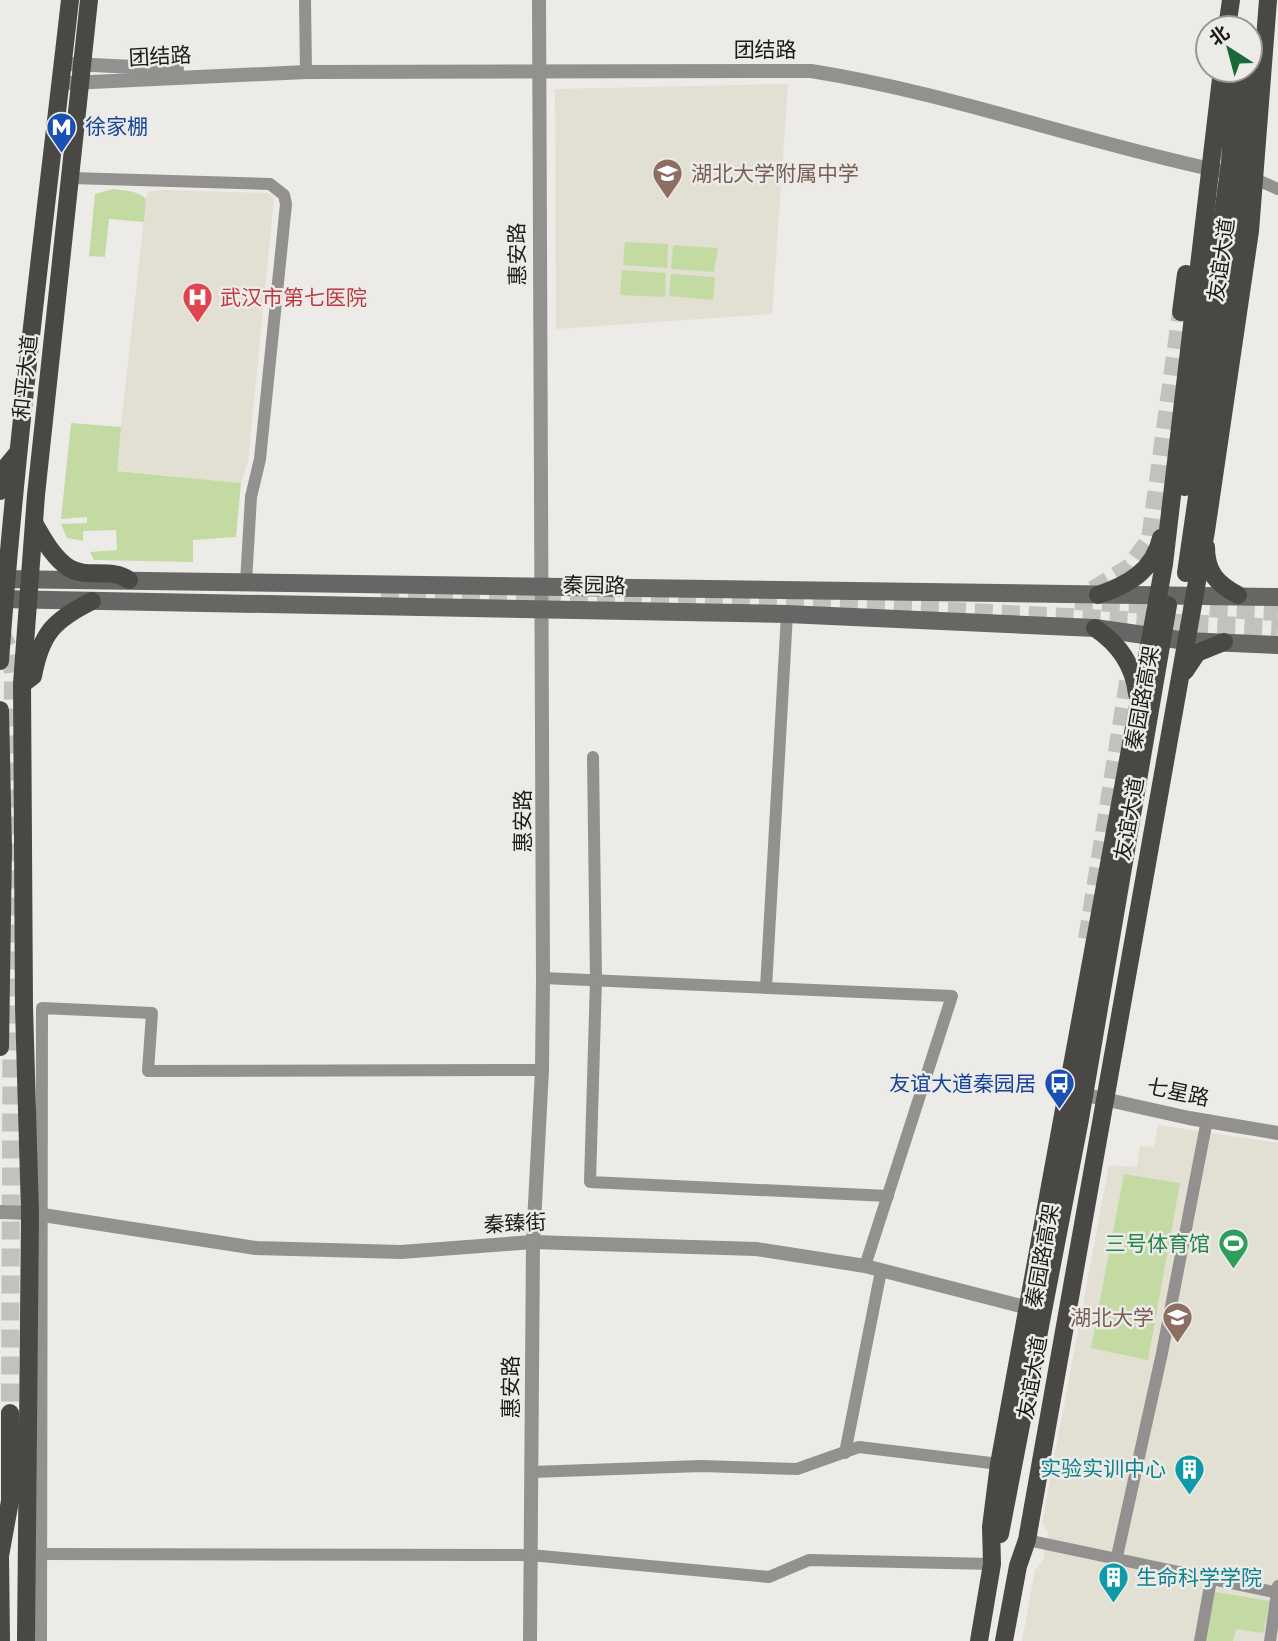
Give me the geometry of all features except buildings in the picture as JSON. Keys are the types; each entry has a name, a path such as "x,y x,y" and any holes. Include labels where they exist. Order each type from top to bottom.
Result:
{"main road":[{"name":"和平大道","path":"0,661 3,580 16,455 70,0"},
{"name":"和平大道","path":"26,1641 36,1214 22,684 34,523 89,0"},
{"name":"友谊大道","path":"1004,1641 1018,1566 1027,1540 1206,531 1255,179 1249,2"},
{"name":"秦园路高架","path":"992,1564 1012,1521 1175,652 1237,220 1249,2"},
{"name":"友谊大道","path":"979,1641 992,1564 991,1527 999,1464 1151,637 1164,594 1208,169 1220,84"},
{"name":"秦园路高架","path":"1018,1566 1012,1521 1155,698 1230,163 1234,84"},
{"path":"1181,312 1192,241 1205,200"},
{"path":"0,491 2,472 16,455"},
{"path":"1098,595 1128,584 1148,566 1158,549 1177,463"},
{"path":"34,523 57,557 70,569 120,574 129,580"},
{"path":"1206,531 1206,562 1214,579 1238,595"},
{"name":"秦园路","path":"3,580 1278,597"},
{"name":"秦园路","path":"2,599 544,607 787,614 1096,628 1186,641 1278,645"},
{"path":"22,684 33,676 37,655 49,631 63,616 92,601"},
{"path":"1096,628 1116,645 1131,666 1137,691 1137,716"},
{"path":"1175,697 1189,662 1205,647 1224,642"},
{"path":"0,710 0,1047"},
{"path":"1082,965 1082,1017"},
{"path":"1,1641 0,1555 10,1500 10,1413"}],"street":[{"path":"305,0 306,72"},
{"name":"惠安路","path":"530,1641 533,1242 544,978 544,587 537,71 539,0"},
{"name":"团结路","path":"62,64 82,74"},
{"name":"团结路","path":"61,83 82,74 811,71 867,80 1002,112 1208,169 1255,179"},
{"path":"71,178 270,184 284,195 260,459 251,497 246,582"},
{"path":"1255,179 1278,189"},
{"path":"766,988 787,614"},
{"path":"593,757 596,980 590,1182 888,1196"},
{"path":"544,978 951,996 865,1266"},
{"path":"41,1641 36,1214 42,1008 152,1013 148,1071 542,1070"},
{"name":"七星路","path":"1069,1091 1278,1133"},
{"path":"1116,1561 1162,1353 1206,1120"},
{"name":"秦臻街","path":"0,1212 36,1214 256,1248 292,1251 401,1252 533,1242 732,1247 865,1266 1029,1308"},
{"path":"845,1453 881,1271"},
{"path":"532,1472 701,1466 797,1469 859,1447 999,1464"},
{"path":"1027,1540 1116,1561 1278,1591 1269,1641"},
{"path":"41,1554 530,1555 769,1577 809,1560 992,1564"},
{"path":"1200,1641 1211,1580"}],"shaded area":[{"name":"湖北大学附属中学","path":"788,84 772,314 556,329 555,89"},
{"name":"武汉市第七医院","path":"161,190 268,193 274,198 248,461 241,483 116,470 147,192"},
{"name":"湖北大学","path":"1158,1125 1278,1143 1278,1641 1022,1641 1035,1570 1043,1560 1048,1532 1042,1523 1109,1165 1137,1167 1140,1146 1154,1147"}],"green space":[{"path":"113,189 135,192 146,199 144,222 109,219 105,257 89,256 95,194"},
{"path":"625,242 668,244 667,268 623,265"},
{"path":"673,245 718,248 714,272 671,269"},
{"path":"622,270 666,273 665,297 620,295"},
{"path":"671,274 715,277 713,300 669,296"},
{"path":"71,423 121,427 117,471 241,483 236,537 193,540 193,562 94,560 90,552 117,550 116,530 83,531 83,541 67,538 61,524 87,523 87,517 61,519"},
{"path":"1124,1174 1180,1183 1148,1360 1091,1348"},
{"path":"1215,1592 1270,1601 1263,1633 1236,1629 1233,1641 1206,1641"}],"tunnel":[{"path":"1093,590 1130,567 1150,539 1181,312"},
{"path":"381,593 876,607 1278,628"},
{"path":"1075,601 1278,612"},
{"path":"0,630 10,651 13,673 10,1413"},
{"path":"1087,939 1130,670"}],"place":[{"name":"徐家棚","path":"62,154"},
{"name":"湖北大学附属中学","path":"668,201"},
{"name":"武汉市第七医院","path":"197,325"},
{"name":"友谊大道秦园居","path":"1059,1111"},
{"name":"三号体育馆","path":"1233,1271"},
{"name":"湖北大学","path":"1177,1345"},
{"name":"实验实训中心","path":"1189,1496"},
{"name":"生命科学学院","path":"1113,1605"}]}
